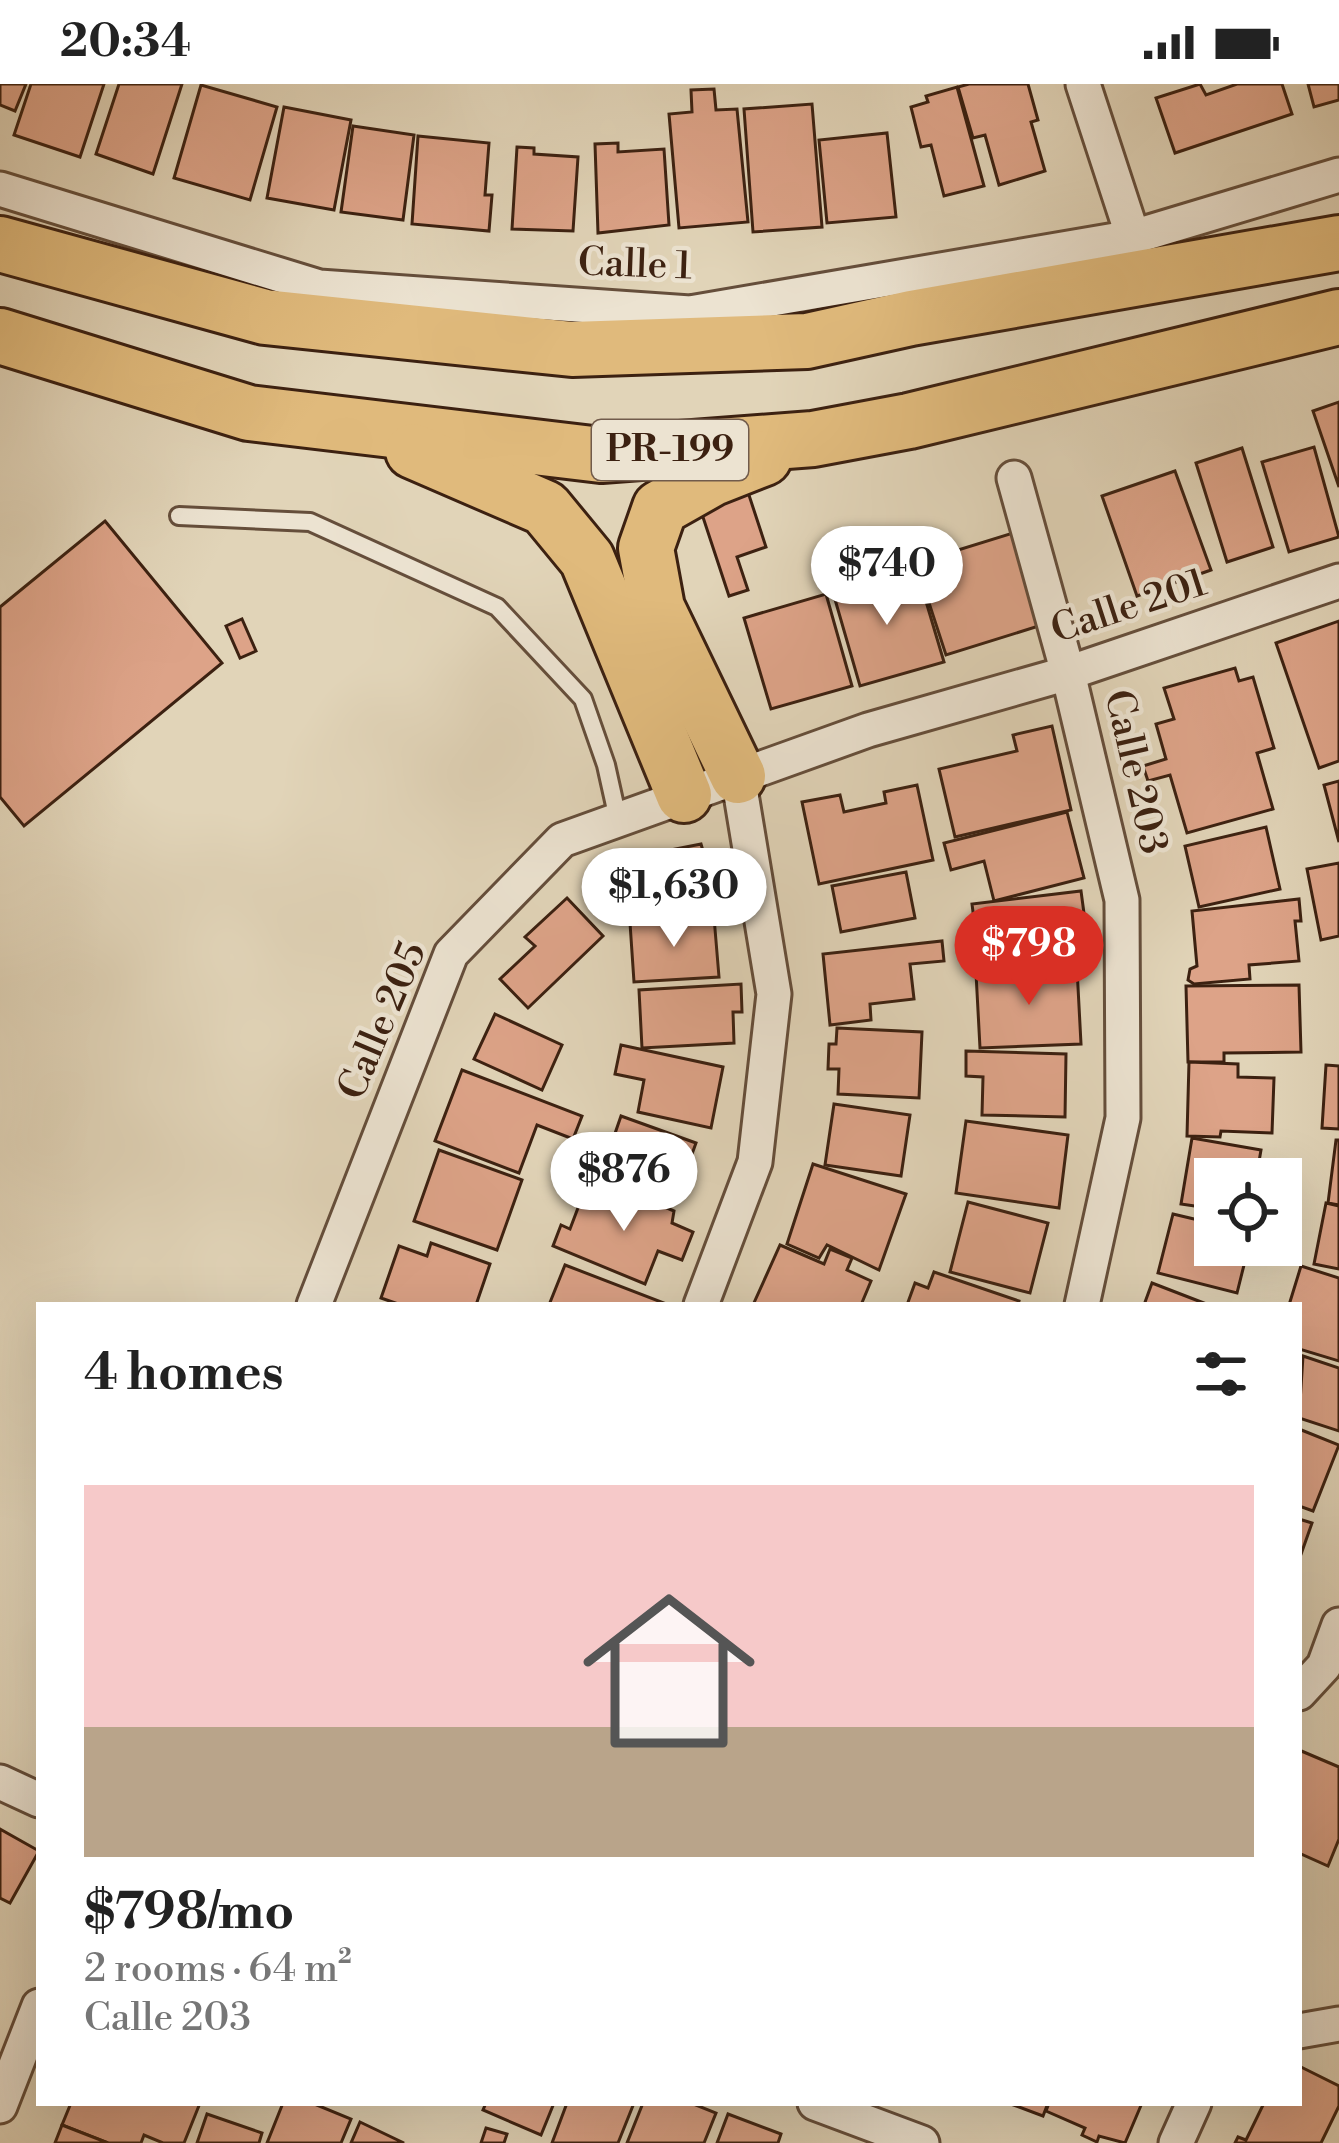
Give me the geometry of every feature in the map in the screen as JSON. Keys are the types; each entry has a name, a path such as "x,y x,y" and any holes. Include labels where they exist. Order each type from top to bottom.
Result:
{"main road":[{"path":"0,244 265,317 572,349 807,341 933,314 1339,244"},
{"name":"PR-199","path":"0,336 249,413 601,454 813,439 910,421 1339,317"},
{"path":"337,424 449,465 545,508 586,559 684,795"},
{"path":"738,776 657,608 646,548 660,508 713,478 813,439"}],"street":[{"path":"1083,84 1133,237"},
{"name":"Calle 1","path":"0,189 319,286 690,313 1133,237 1339,175"},
{"name":"Calle 203","path":"1014,478 1068,673 1122,900 1123,1118 1083,1302"},
{"name":"Calle 201","path":"738,776 868,730 1068,673 1339,580"},
{"path":"702,1302 755,1162 774,994 738,776"},
{"name":"Calle 205","path":"315,1302 452,954 562,840 738,776"},
{"path":"1302,1690 1324,1666 1339,1625"},
{"path":"0,1782 36,1799"},
{"path":"0,2106 36,2014"},
{"path":"1302,2030 1339,2024"},
{"path":"823,2106 922,2143"},
{"path":"1176,2143 1193,2106"}],"lane":[{"path":"179,517 310,522 497,607 583,698 618,819"}],"building":[{"path":"0,84 26,84 15,111 0,105"},
{"path":"31,84 104,84 80,157 14,135"},
{"path":"119,84 182,84 153,174 96,154"},
{"path":"1028,84 1038,120 1031,122 1045,171 999,185 985,135 973,138 958,87"},
{"path":"1200,84 1206,95 1237,84 1282,84 1292,114 1175,153 1156,98"},
{"path":"1308,84 1339,84 1339,100 1314,107"},
{"path":"201,85 277,107 250,200 174,178"},
{"path":"957,87 984,186 944,196 931,145 921,147 911,107 928,102 926,96"},
{"path":"714,89 716,110 737,109 748,222 679,228 669,114 692,112 691,90"},
{"path":"812,104 822,227 753,232 744,109"},
{"path":"284,107 351,120 334,210 267,198"},
{"path":"353,126 414,135 403,220 341,212"},
{"path":"887,133 896,217 827,223 819,140"},
{"path":"418,136 489,143 485,195 492,195 489,231 412,224"},
{"path":"618,143 618,152 664,149 669,225 598,233 595,144"},
{"path":"517,147 534,148 534,154 578,157 573,231 512,229"},
{"path":"1339,402 1339,487 1313,411"},
{"path":"1314,447 1339,537 1289,552 1262,462"},
{"path":"1242,448 1273,547 1227,562 1196,463"},
{"path":"1175,471 1211,570 1137,596 1102,496"},
{"path":"746,486 766,547 737,557 748,590 729,596 698,502"},
{"path":"105,521 222,663 24,826 0,797 0,607"},
{"path":"1016,532 1045,624 946,655 916,563"},
{"path":"899,570 906,593 922,588 944,662 860,686 832,589"},
{"path":"826,594 852,686 771,709 744,618"},
{"path":"242,619 256,651 240,658 226,626"},
{"path":"1339,621 1339,761 1319,768 1276,643"},
{"path":"1235,668 1239,681 1253,677 1274,748 1257,753 1273,809 1187,833 1170,775 1148,781 1143,766 1166,759 1156,724 1174,719 1164,688"},
{"path":"1052,726 1071,810 955,837 939,769 1017,751 1013,735"},
{"path":"1339,781 1339,842 1324,785"},
{"path":"917,785 933,860 819,884 802,802 840,795 844,812 886,803 884,792"},
{"path":"1067,812 1084,878 994,901 984,861 951,870 944,843"},
{"path":"1266,827 1280,889 1199,907 1185,846"},
{"path":"701,844 703,851 713,855 712,864 706,867 713,902 623,920 616,890 636,886 630,858"},
{"path":"1339,863 1339,936 1321,940 1307,869"},
{"path":"906,872 915,918 841,932 832,886"},
{"path":"1081,891 1090,958 1016,967 1015,955 979,959 972,904"},
{"path":"567,898 603,936 528,1008 500,979 535,946 525,937"},
{"path":"1299,899 1301,921 1295,921 1299,961 1249,965 1250,979 1194,984 1188,980 1190,969 1197,966 1192,911"},
{"path":"714,917 719,977 634,982 630,923"},
{"path":"942,941 944,961 910,964 914,999 870,1004 871,1020 830,1025 823,954"},
{"path":"1077,968 1081,1044 980,1048 976,973"},
{"path":"741,984 742,1012 733,1012 734,1043 642,1048 639,990"},
{"path":"1299,985 1301,1052 1224,1053 1224,1062 1188,1062 1186,986"},
{"path":"495,1014 562,1045 542,1090 474,1059"},
{"path":"837,1028 922,1032 919,1098 838,1094 839,1069 828,1069 829,1044 836,1044"},
{"path":"621,1045 723,1067 711,1128 638,1112 644,1080 615,1074"},
{"path":"966,1051 1066,1054 1065,1117 982,1115 983,1077 966,1076"},
{"path":"1189,1062 1238,1064 1238,1077 1274,1078 1272,1133 1221,1131 1220,1137 1187,1136"},
{"path":"1326,1065 1339,1066 1339,1129 1322,1128"},
{"path":"462,1070 582,1116 573,1139 537,1125 519,1173 435,1141"},
{"path":"834,1104 910,1115 901,1176 825,1165"},
{"path":"621,1116 696,1143 674,1204 600,1177"},
{"path":"966,1121 1068,1135 1059,1208 956,1193"},
{"path":"1192,1138 1261,1150 1260,1158 1194,1158 1194,1206 1181,1204"},
{"path":"1339,1140 1339,1205 1328,1203"},
{"path":"439,1150 522,1180 497,1250 414,1221"},
{"path":"813,1164 906,1194 879,1270 827,1245 819,1258 787,1244"},
{"path":"602,1188 635,1201 637,1195 674,1211 672,1223 693,1232 682,1260 658,1251 645,1284 553,1246 561,1225 570,1229 581,1200 594,1205"},
{"path":"968,1202 1048,1223 1030,1293 950,1272"},
{"path":"1326,1203 1339,1206 1339,1269 1314,1264"},
{"path":"1173,1214 1194,1219 1194,1266 1244,1266 1237,1293 1158,1273"},
{"path":"431,1243 490,1264 477,1302 381,1298 399,1246 427,1256"},
{"path":"780,1245 824,1264 830,1249 852,1258 847,1270 871,1281 862,1302 754,1302"},
{"path":"565,1265 661,1302 550,1302"},
{"path":"1301,1266 1339,1278 1339,1361 1302,1350 1302,1302 1290,1302"},
{"path":"934,1272 1019,1301 908,1302 915,1283 928,1288"},
{"path":"1152,1283 1201,1302 1145,1302"},
{"path":"1303,1356 1339,1368 1339,1431 1302,1419"},
{"path":"1302,1430 1339,1445 1313,1511 1302,1507"},
{"path":"1302,1520 1312,1523 1302,1551"},
{"path":"1302,1751 1339,1767 1339,1839 1328,1866 1302,1854"},
{"path":"0,1829 36,1849 36,1856 10,1903 0,1898"},
{"path":"1302,2068 1339,2086 1339,2106 1321,2143 1235,2143 1238,2137 1246,2140 1263,2106 1302,2106"},
{"path":"70,2106 199,2106 184,2143 163,2143 144,2135 141,2143 108,2143 62,2125"},
{"path":"282,2106 319,2106 351,2119 341,2143 267,2143"},
{"path":"485,2106 553,2106 541,2135 483,2110"},
{"path":"566,2106 633,2106 618,2143 552,2143"},
{"path":"642,2106 698,2106 716,2113 704,2143 627,2143"},
{"path":"1016,2106 1047,2106 1043,2116"},
{"path":"1048,2106 1141,2106 1125,2143 1099,2136 1097,2142 1082,2135 1085,2128 1046,2111"},
{"path":"207,2114 262,2133 259,2143 197,2143"},
{"path":"728,2114 781,2134 778,2143 717,2143"},
{"path":"360,2122 404,2143 351,2143"},
{"path":"62,2125 108,2143 55,2143"},
{"path":"486,2128 507,2134 504,2143 481,2143"}]}
